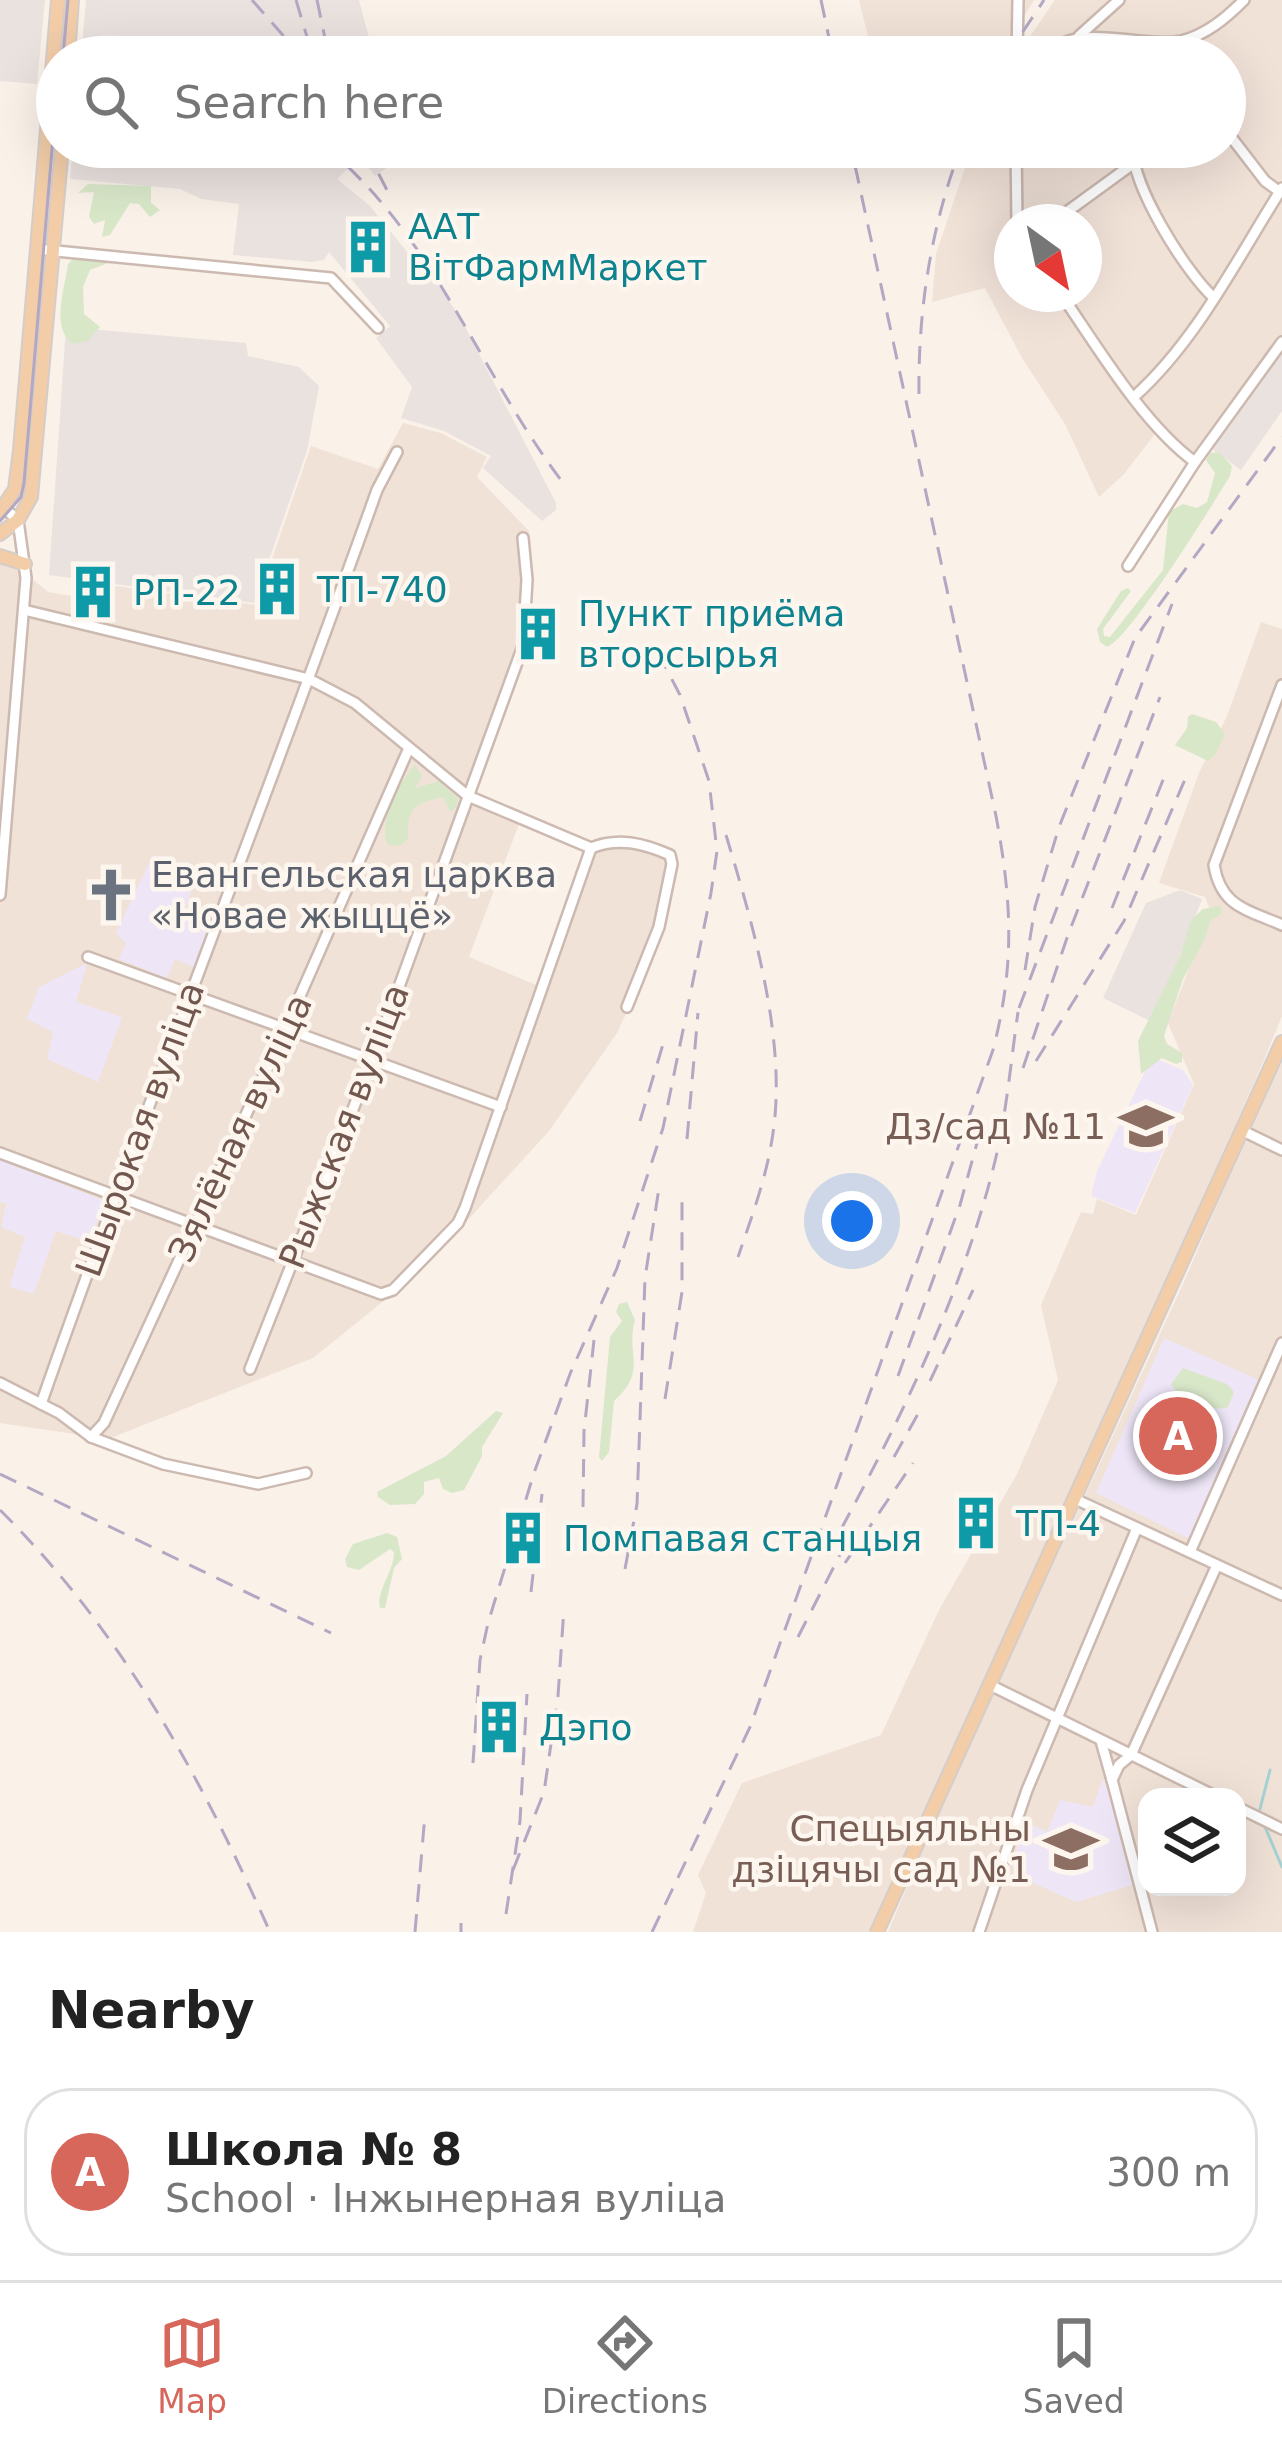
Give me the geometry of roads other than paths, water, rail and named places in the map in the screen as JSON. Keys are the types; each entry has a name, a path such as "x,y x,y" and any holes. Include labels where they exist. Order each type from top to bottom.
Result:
{"main road":[{"path":"56,36 58,0"},
{"path":"69,36 72,0"},
{"path":"0,534 18,520 32,496 50,168"},
{"path":"18,520 15,489 59,168"},
{"path":"2,510 15,489"},
{"path":"0,556 25,565"},
{"path":"878,1932 1282,1042"}],"street":[{"path":"1017,36 1018,0"},
{"path":"1079,36 1119,0"},
{"path":"1196,36 1244,0"},
{"path":"1135,396 1157,376 1213,297 1281,190 1264,181 1246,157"},
{"path":"1016,168 1017,204"},
{"path":"1078,204 1128,168"},
{"path":"1133,168 1156,216 1213,297"},
{"path":"46,250 332,278 378,328"},
{"path":"1074,312 1160,431 1195,462"},
{"path":"1128,566 1195,462 1282,342"},
{"name":"Шырокая вуліца","path":"41,1404 376,490 397,452"},
{"path":"0,895 25,565 18,520 2,510"},
{"name":"Рыжская вуліца","path":"250,1369 371,1061 523,646 527,580 523,538"},
{"path":"24,610 310,680 340,692 468,796 591,848 610,840 670,855 659,927 627,1007"},
{"path":"1282,685 1214,865 1225,897 1282,925"},
{"name":"Зялёная вуліца","path":"91,1437 104,1423 196,1225 409,748"},
{"path":"0,1153 381,1294 403,1281 458,1223 591,848"},
{"path":"88,957 502,1107"},
{"path":"1241,1130 1282,1150"},
{"path":"1190,1552 1282,1343"},
{"path":"0,1383 91,1437 164,1464 258,1484 306,1473"},
{"path":"1075,1499 1282,1595"},
{"path":"979,1932 1055,1719 1137,1528"},
{"path":"1112,1780 1131,1754 1217,1565"},
{"path":"990,1685 1199,1788"},
{"path":"1101,1742 1152,1932"},
{"path":"1246,1811 1282,1829"}],"waterway":[{"path":"1260,1809 1270,1770"},
{"path":"1265,1827 1282,1867"}],"tram line":[{"path":"65,36 68,0"},
{"path":"0,521 21,497 24,483 50,168"}],"railway":[{"path":"252,0 284,36"},
{"path":"296,0 307,36"},
{"path":"317,0 325,36"},
{"path":"821,0 829,36"},
{"path":"1020,36 1044,0"},
{"path":"333,168 337,170"},
{"path":"348,168 428,265 564,484"},
{"path":"376,168 391,198"},
{"path":"652,1932 750,1727 993,1050 1005,990 1008,905 996,816 856,168"},
{"path":"919,394 928,269 954,168"},
{"path":"1025,970 1035,907 1059,827 1135,638 1282,437"},
{"path":"1019,1008 1172,604"},
{"path":"473,1763 480,1660 488,1623 534,1473 570,1374 617,1268 663,1128 711,893 717,851 709,781 680,695 653,643"},
{"path":"1023,1068 1068,935 1160,697"},
{"path":"1112,908 1167,770"},
{"path":"1036,1061 1124,921 1186,777"},
{"path":"726,835 765,983 775,1060 770,1149 738,1257"},
{"path":"827,1555 902,1411 965,1260 996,1157 1018,1012"},
{"path":"687,1139 698,1013"},
{"path":"640,1121 664,1041"},
{"path":"898,1376 960,1205 977,1143"},
{"path":"625,1569 637,1504 645,1278 659,1188"},
{"path":"665,1399 682,1292 682,1200"},
{"path":"930,1381 973,1290"},
{"path":"583,1507 584,1431 594,1340"},
{"path":"894,1457 918,1414"},
{"path":"845,1563 913,1463"},
{"path":"0,1474 331,1633"},
{"path":"531,1592 542,1494"},
{"path":"0,1510 84,1605 155,1708 216,1818 270,1932"},
{"path":"798,1637 847,1541"},
{"path":"513,1870 544,1792 564,1608"},
{"path":"506,1914 520,1821 527,1694"},
{"path":"415,1932 425,1814"},
{"path":"461,1923 461,1932"}],"place":[{"name":"ААТ ВітФармМаркет","path":"368,247"},
{"name":"ТП-740","path":"277,589"},
{"name":"РП-22","path":"93,592"},
{"name":"Пункт приёма вторсырья","path":"538,634"},
{"name":"Евангельская царква «Новае жыццё»","path":"111,895"},
{"name":"Дз/сад №11","path":"1146,1126"},
{"name":"Школа № 8","path":"1178,1436"},
{"name":"ТП-4","path":"976,1523"},
{"name":"Помпавая станцыя","path":"523,1538"},
{"name":"Дэпо","path":"499,1727"},
{"name":"Спецыяльны дзіцячы сад №1","path":"1071,1849"}]}
